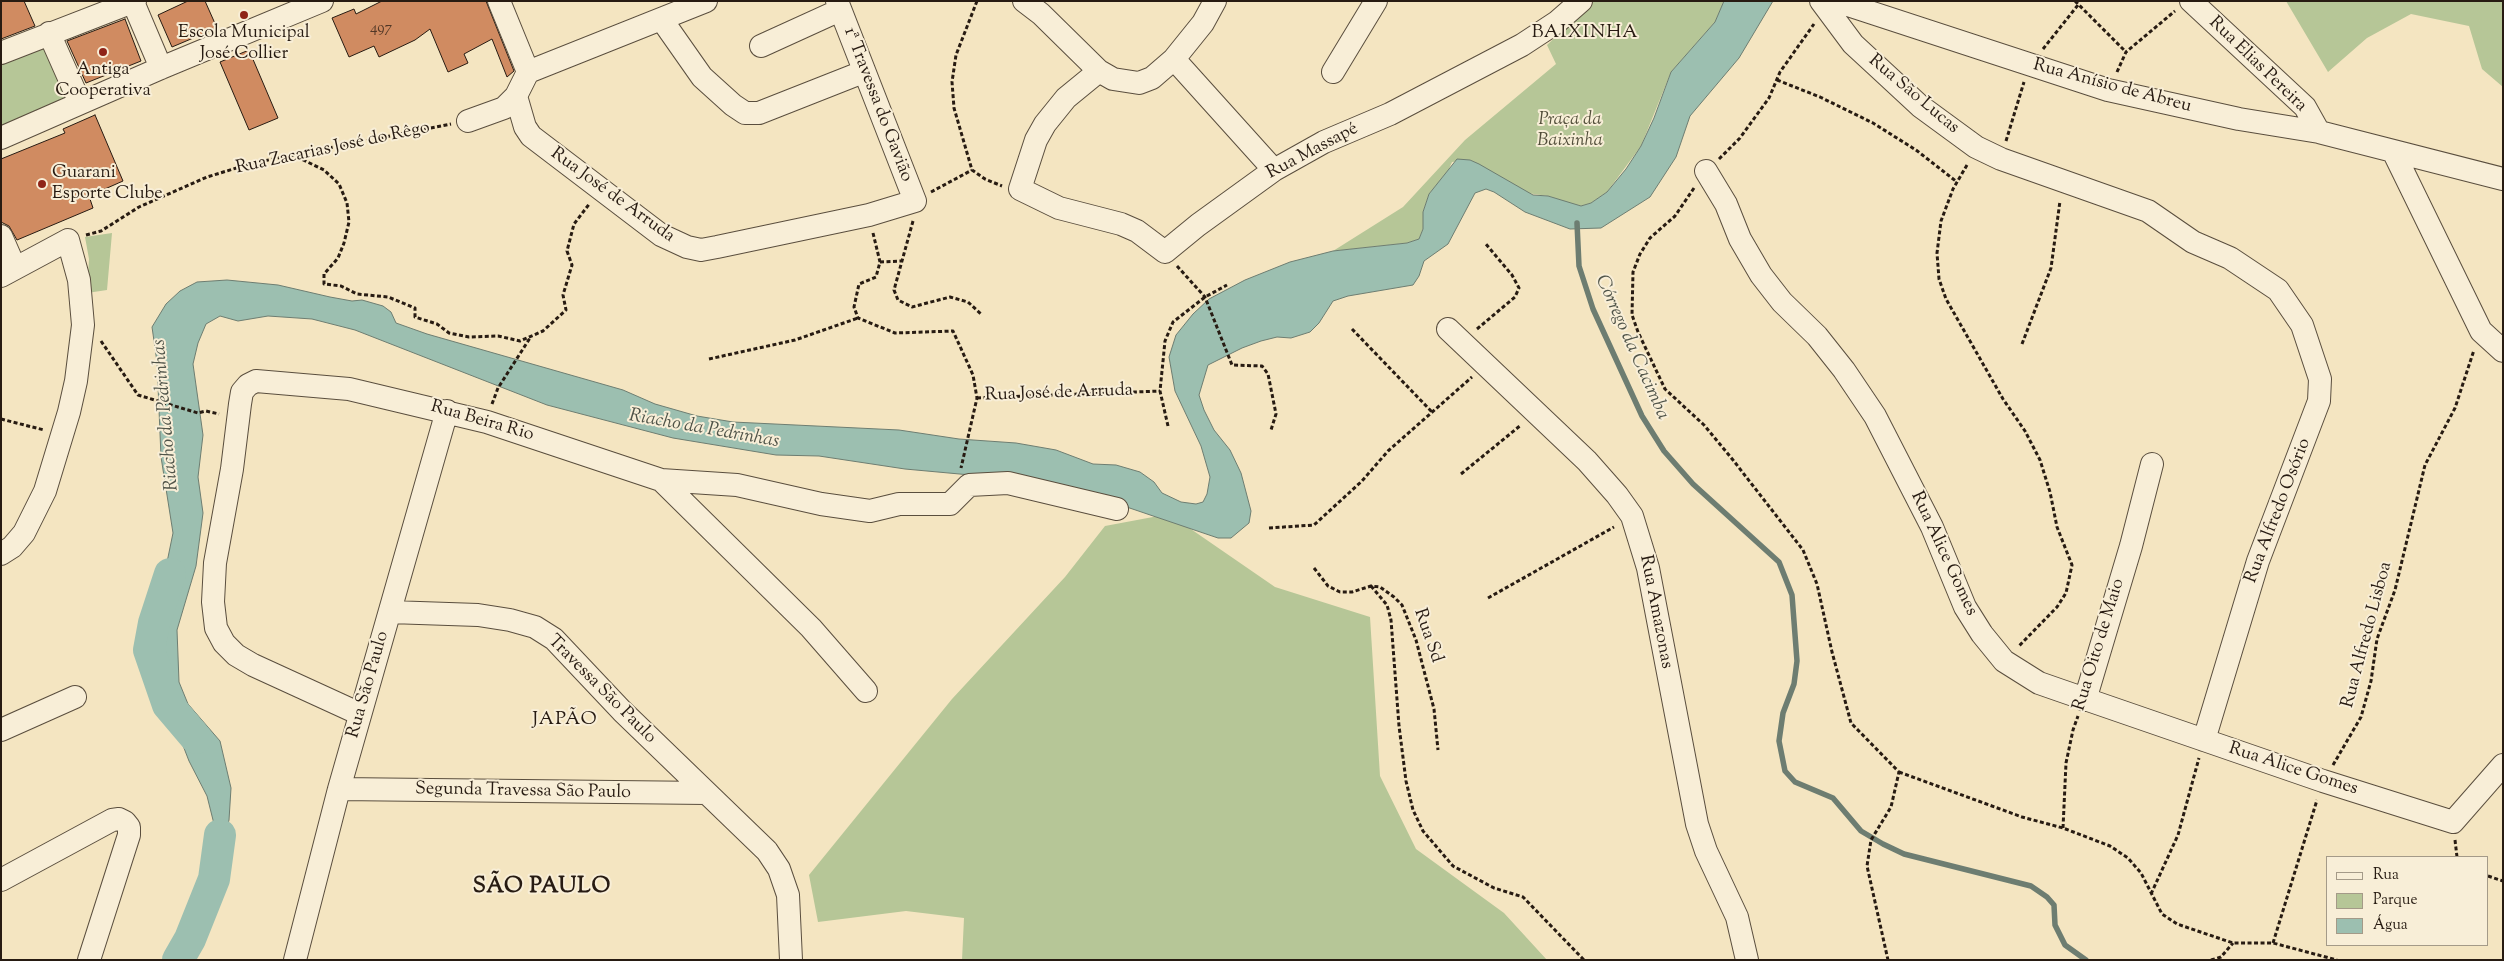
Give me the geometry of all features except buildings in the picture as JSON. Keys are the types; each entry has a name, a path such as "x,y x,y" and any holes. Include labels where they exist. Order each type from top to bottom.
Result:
{"street":[{"path":"3,133 80,104 322,1"},
{"path":"499,1 528,72"},
{"path":"468,121 504,108 516,96 528,72 706,1"},
{"path":"1039,6 1099,71 1114,79 1139,83 1152,78 1174,59 1203,23 1215,1"},
{"path":"1333,72 1376,1"},
{"name":"Rua Massapé","path":"1165,252 1198,224 1274,170 1324,142 1390,114 1522,45 1557,22 1580,1"},
{"path":"1,53 134,2 161,68"},
{"name":"Rua Anísio de Abreu","path":"1827,4 2108,90 2239,119 2319,132 2503,179"},
{"name":"Rua São Lucas","path":"1827,4 1853,44 1920,106 1976,147 2001,159 2136,207"},
{"name":"Rua Elias Pereira","path":"2185,4 2305,108 2319,132"},
{"path":"761,46 839,6"},
{"name":"1ª Travessa do Gavião","path":"839,6 863,72 915,201"},
{"path":"662,20 702,77 733,105 745,113 759,113 863,72"},
{"path":"49,33 80,104"},
{"path":"1174,59 1274,170"},
{"path":"1099,71 1066,98 1045,124 1036,140 1020,190 1059,208 1121,224 1137,231 1165,252"},
{"name":"Rua José de Arruda","path":"516,96 525,127 531,136 676,244 701,250 869,215 915,201"},
{"path":"2393,151 2481,331 2503,351"},
{"name":"Rua Alice Gomes","path":"1706,172 1726,204 1740,239 1762,275 1782,302 1816,336 1838,363 1875,416 1932,527 1965,608 2004,662 2039,682 2085,700 2323,781 2453,822 2503,765"},
{"name":"Rua Alfredo Osório","path":"2136,207 2160,218 2192,242 2230,258 2278,290 2302,325 2320,379 2317,410 2282,492 2258,561 2204,740"},
{"path":"1,236 8,272 68,240 79,280 83,325 76,381 62,435 37,509 24,533 12,547 1,554"},
{"name":"Rua Amazonas","path":"1455,336 1587,461 1617,495 1632,516 1648,568 1697,824 1706,851 1737,916 1747,960"},
{"name":"Rua Beira Rio","path":"360,714 254,666 236,655 224,643 216,628 213,602 215,563 242,392 248,385 256,381 274,381 349,389 447,410 661,480 737,485 822,504 870,511 899,504 950,504 969,485 1008,483 1117,509"},
{"name":"Rua São Paulo","path":"294,960 339,789 447,410"},
{"name":"Rua Oito de Maio","path":"2085,700 2131,546 2152,464"},
{"path":"661,480 811,628 866,691"},
{"name":"Travessa São Paulo","path":"390,612 478,615 510,620 535,627 554,639 622,711 767,852 779,869 788,895 791,960"},
{"path":"1,730 74,697"},
{"name":"Segunda Travessa São Paulo","path":"339,789 707,793"},
{"path":"1,880 112,820 119,819 125,822 129,827 129,835 89,960"}],"path":[{"path":"977,1 956,55 952,82 954,108 960,135 972,170 998,186 1020,190"},
{"path":"2075,1 2126,52"},
{"path":"1827,4 1795,48 1769,98 1740,138 1706,172 1675,216 1650,238 1640,254 1634,272 1632,315 1665,389 1704,425 1803,550 1817,584 1832,652 1852,724 1899,772 2022,818 2063,828 2110,846 2128,858 2141,874 2162,914 2177,924 2233,943 2273,943 2337,960"},
{"path":"2108,90 2126,52 2185,4"},
{"path":"1777,80 1820,96 1873,123 1916,150 1957,182"},
{"name":"Rua Zacarias José do Rêgo","path":"68,240 101,231 139,207 207,177 291,154 468,121"},
{"path":"1976,147 1957,182 1941,221 1937,253 1939,279 1952,311 2003,399 2025,431 2040,460 2050,492 2057,527 2072,565 2066,593 2058,607 2004,662"},
{"path":"291,154 324,170 339,184 346,203 349,222 344,243 338,258 324,274 324,284 341,286 357,294 388,297 415,308 416,317 437,324 449,333 469,337 509,337 520,341 530,338 554,323 566,310 563,295 572,265 567,251 574,224 601,188"},
{"path":"972,170 915,201 912,224 894,290 898,300 912,307 950,297 968,302 980,314"},
{"path":"2022,344 2051,268 2062,180"},
{"path":"709,359 795,340 858,318 854,306 858,284 876,277 880,262 869,215"},
{"path":"1455,336 1515,297 1519,288 1512,275 1485,243"},
{"path":"1165,252 1204,298 1232,365 1262,366 1268,374 1276,414 1271,430"},
{"path":"880,262 902,261"},
{"path":"1168,426 1160,390 1165,341 1173,322 1204,298 1227,285"},
{"name":"Rua José de Arruda","path":"858,318 895,333 953,330 973,376 977,398 1160,390"},
{"path":"1352,329 1432,412"},
{"name":"Rua Alfredo Lisboa","path":"2273,943 2323,781 2361,716 2371,681 2377,639 2395,590 2425,465 2455,408 2481,331"},
{"path":"99,337 138,395 198,413"},
{"path":"498,388 530,338"},
{"path":"1269,528 1314,525 1362,481 1388,451 1485,365"},
{"path":"959,476 977,398"},
{"path":"1461,474 1535,413"},
{"path":"1,419 62,435"},
{"path":"1488,598 1632,516"},
{"path":"1314,568 1328,586 1340,592 1352,592 1371,586 1387,605 1391,620 1399,726 1406,781 1413,810 1423,831 1453,866 1494,888 1523,897 1584,960"},
{"name":"Rua Sd","path":"1371,586 1380,587 1394,596 1408,620 1416,640 1434,709 1438,750"},
{"name":"Rua Oito de Maio","path":"2063,828 2066,763 2072,730 2085,700"},
{"path":"2151,894 2178,835 2204,740"},
{"path":"1888,960 1868,866 1871,840 1891,807 1899,772"},
{"path":"2489,876 2503,880"},
{"path":"2211,960 2221,957 2233,943"},
{"path":"2316,955 2316,960"}],"green space":[{"name":"Praça da Baixinha","path":"1594,1 1724,1 1715,22 1671,72 1641,146 1607,192 1591,203 1581,206 1570,204 1548,196 1527,193 1470,160 1452,162 1448,171 1429,194 1423,212 1423,229 1419,239 1407,243 1333,251 1403,207 1465,140 1556,64 1547,45"},
{"path":"2286,1 2503,1 2503,87 2482,69 2469,26 2411,14 2367,38 2328,72"},
{"path":"45,39 74,102 1,134 1,57"},
{"path":"112,233 107,290 87,293 89,259 85,237"},
{"path":"1169,514 1275,587 1370,617 1380,776 1416,849 1504,913 1547,960 962,960 964,918 906,911 818,922 809,875 952,699 1065,577 1105,526"}],"water":[{"path":"1724,1 1773,1 1739,58 1690,116 1676,157 1650,197 1601,228 1570,229 1525,212 1494,192 1486,189 1475,193 1448,244 1424,261 1419,276 1413,285 1348,296 1333,301 1319,323 1310,332 1291,338 1277,337 1261,341 1208,365 1199,395 1214,430 1230,450 1241,473 1251,511 1249,523 1231,538 1218,538 1109,501 1025,480 905,469 819,456 776,455 673,438 547,405 355,330 312,319 268,316 238,321 220,316 206,324 198,343 193,364 203,435 198,477 203,513 196,566 177,630 179,682 188,704 220,741 231,788 229,820 214,879 214,824 207,796 189,761 158,681 149,650 173,533 161,457 157,362 152,327 166,304 180,291 197,282 227,280 278,285 352,301 362,300 383,306 391,312 396,323 427,334 623,390 655,404 697,416 733,422 899,430 959,439 1016,443 1056,450 1093,464 1116,465 1140,472 1154,482 1162,493 1181,502 1196,504 1203,502 1207,494 1210,477 1201,446 1175,391 1169,357 1176,335 1193,314 1209,299 1245,280 1290,262 1333,251 1407,243 1419,239 1423,229 1423,212 1429,194 1457,159 1470,160 1479,164 1533,195 1548,196 1581,206 1591,203 1607,192 1626,169 1641,146 1654,118 1671,72 1715,22"}],"waterway":[{"name":"Córrego da Cacimba","path":"1577,223 1579,266 1593,309 1642,416 1664,451 1693,484 1779,562 1792,595 1797,661 1794,684 1783,713 1779,741 1785,771 1795,782 1833,798 1861,831 1904,854 2031,886 2047,897 2054,905 2055,925 2065,945 2086,960"},
{"name":"Riacho da Pedrinhas","path":"170,574 154,623 149,650 168,705 196,738"},
{"name":"Riacho da Pedrinhas","path":"178,960 190,939 214,879 220,835"}],"place":[{"name":"Escola Municipal José Collier","path":"244,15"},
{"name":"Antiga Cooperativa","path":"103,52"},
{"name":"Guarani Esporte Clube","path":"42,184"}],"district":[{"name":"BAIXINHA","path":"1585,34"},
{"name":"JAPÃO","path":"565,721"},
{"name":"SÃO PAULO","path":"542,888"}]}
